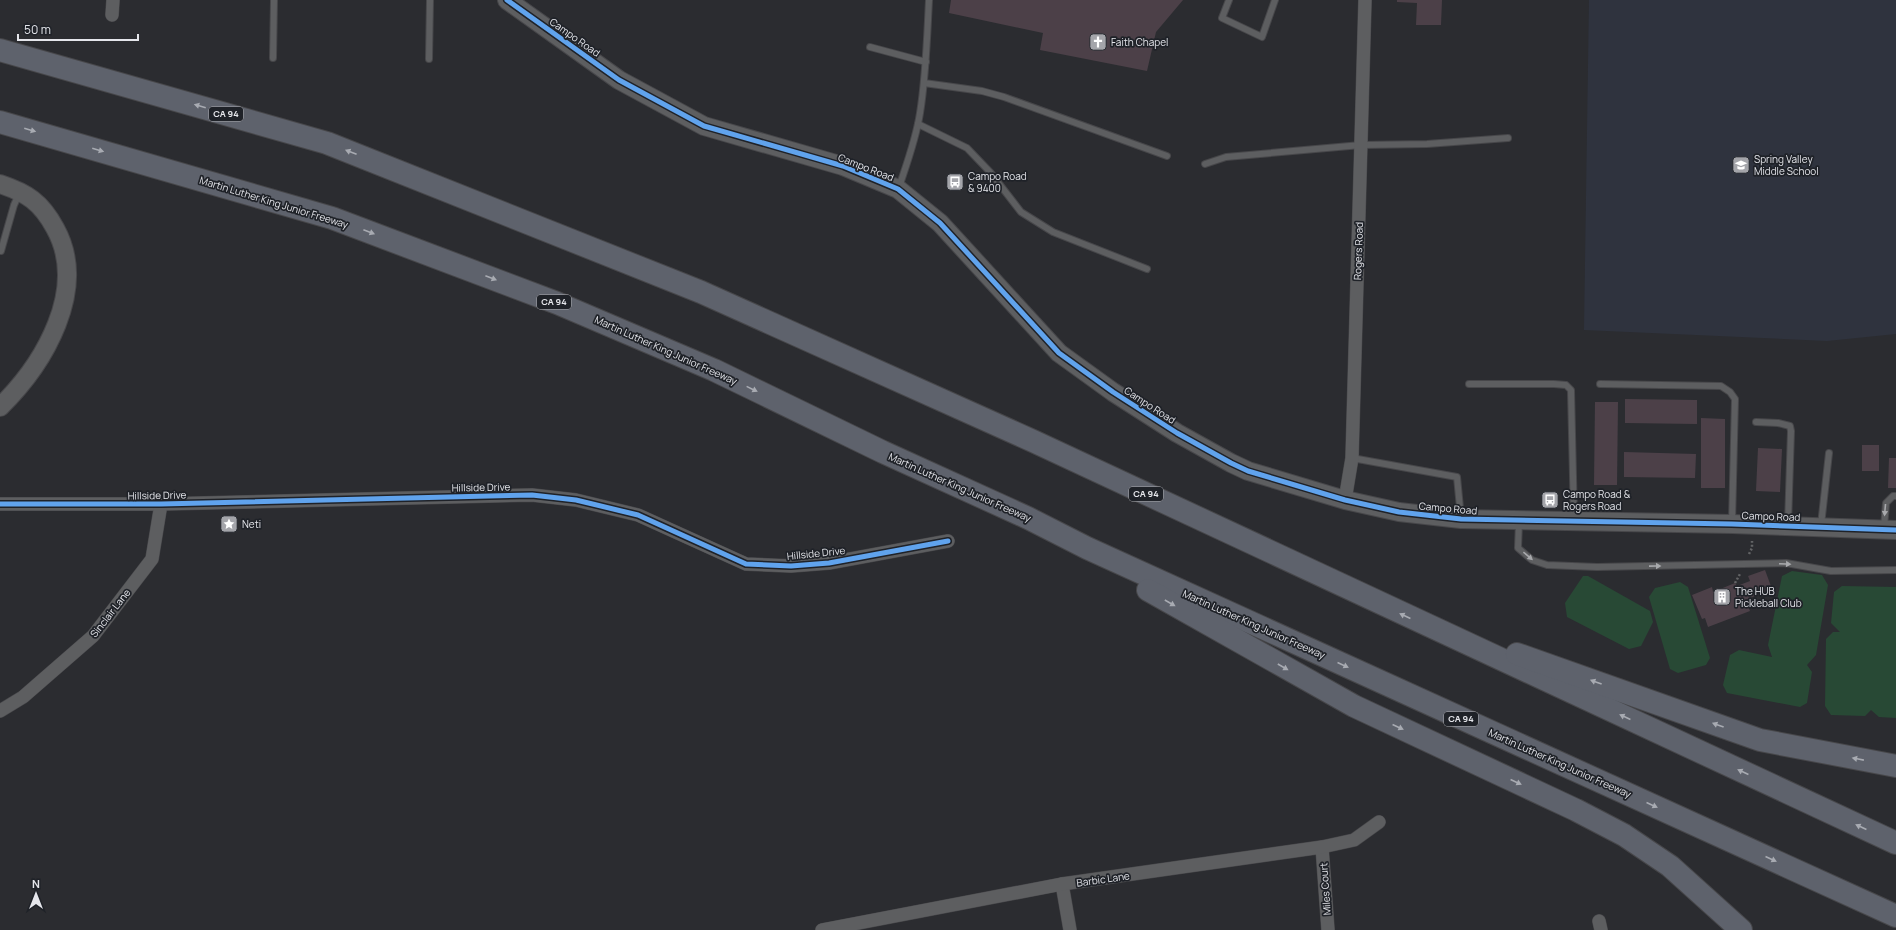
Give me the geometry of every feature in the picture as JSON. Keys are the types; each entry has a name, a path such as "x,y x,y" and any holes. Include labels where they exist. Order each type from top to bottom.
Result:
{"highway":[{"path":"0,42 63,67"},
{"name":"CA 94","path":"0,50 328,143 702,292 1033,441 1428,627 1896,843"},
{"name":"Martin Luther King Junior Freeway","path":"3,123 332,218 557,303 714,370 883,452 1028,518 1087,548 1896,916"},
{"path":"1028,518 1121,575 1354,706 1576,810 1624,835 1670,866 1741,930"},
{"path":"1428,627 1504,649 1760,740 1896,766"}],"main road":[{"name":"Campo Road","path":"507,0 619,80 704,126 843,166 898,189 940,223 1059,353 1113,392 1177,433 1230,463 1248,471 1345,500 1399,512 1461,519 1788,525 1890,530"},
{"path":"0,184 21,191 38,205 51,221 64,248 68,275 67,288 61,314 44,352 6,399"}],"street":[{"path":"112,15 113,0"},
{"name":"Rogers Road","path":"1345,500 1352,458 1365,0"},
{"name":"Hillside Drive","path":"0,504 161,504 532,495 576,500 638,515 746,564 791,566 829,563 948,541"},
{"name":"Sinclair Lane","path":"0,711 23,697 93,636 152,559 161,504"},
{"name":"Barbic Lane","path":"822,930 1062,884 1322,847 1354,840 1379,822"},
{"name":"Miles Court","path":"1322,847 1328,930"},
{"path":"1062,884 1070,930"}],"lane":[{"path":"273,58 274,0"},
{"path":"429,60 430,0"},
{"path":"898,189 918,124 926,62 929,0"},
{"path":"1229,0 1222,18 1262,37 1275,0"},
{"path":"870,47 926,62"},
{"path":"924,83 982,90 1167,156"},
{"path":"918,124 967,148 990,172 1021,212 1052,232 1147,269"},
{"path":"1205,164 1226,157 1361,145 1427,144 1508,138"},
{"path":"1,251 14,205 21,191"},
{"path":"1469,384 1554,384 1566,385 1571,390 1574,522"},
{"path":"1600,384 1721,386 1730,392 1735,400 1732,524"},
{"path":"1756,422 1778,423 1790,426 1792,431 1788,525"},
{"path":"1821,527 1829,453"},
{"path":"1352,458 1458,476 1461,519"},
{"path":"1890,530 1886,503 1893,496 1896,496"},
{"path":"1519,521 1518,548 1532,560 1548,565 1597,567 1786,563 1831,571 1896,570"}],"shaded area":[{"name":"Spring Valley Middle School","path":"1589,0 1896,0 1896,334 1827,341 1584,330"}],"green space":[{"path":"1792,571 1822,575 1828,585 1816,655 1807,665 1812,672 1807,703 1800,707 1727,693 1723,685 1730,655 1739,650 1772,657 1768,645 1782,576"},
{"path":"1583,576 1588,576 1650,611 1653,622 1641,646 1629,649 1567,617 1565,603"},
{"path":"1680,582 1688,587 1710,658 1706,665 1678,673 1670,669 1649,597 1655,588"},
{"path":"1842,586 1896,587 1896,718 1879,717 1871,710 1865,716 1831,715 1825,706 1826,639 1833,632 1840,632 1831,623 1834,592"}],"building":[{"name":"Faith Chapel","path":"951,0 1183,0 1156,32 1147,71 1040,50 1043,33 949,13"},
{"path":"1397,0 1442,0 1441,25 1416,25 1417,3 1397,2"},
{"path":"1625,399 1697,400 1697,424 1625,423"},
{"path":"1595,402 1618,402 1617,485 1594,485"},
{"path":"1701,418 1725,419 1725,488 1701,488"},
{"path":"1862,445 1879,445 1879,471 1862,471"},
{"path":"1758,448 1782,449 1780,492 1756,491"},
{"path":"1624,452 1696,454 1695,478 1624,477"},
{"path":"1889,458 1896,458 1896,488 1888,488"},
{"name":"The HUB Pickleball Club","path":"1765,570 1772,589 1745,600 1750,611 1708,627 1705,618 1702,619 1692,595 1712,587 1713,592 1735,583 1737,586 1750,581 1748,576"}],"cycle path":[{"path":"507,0 619,80 704,126 843,166 898,189 940,223 1059,353 1113,392 1177,433 1248,471 1345,500 1399,512 1461,519 1732,524 1896,530"},
{"path":"0,504 161,504 532,495 576,500 638,515 746,564 791,566 829,563 948,541"}],"place":[{"name":"Faith Chapel","path":"1098,42"},
{"name":"Spring Valley Middle School","path":"1741,165"},
{"name":"Campo Road & 9400","path":"955,182"},
{"name":"Campo Road & Rogers Road","path":"1550,500"},
{"name":"Neti","path":"229,524"},
{"name":"The HUB Pickleball Club","path":"1722,597"}]}
